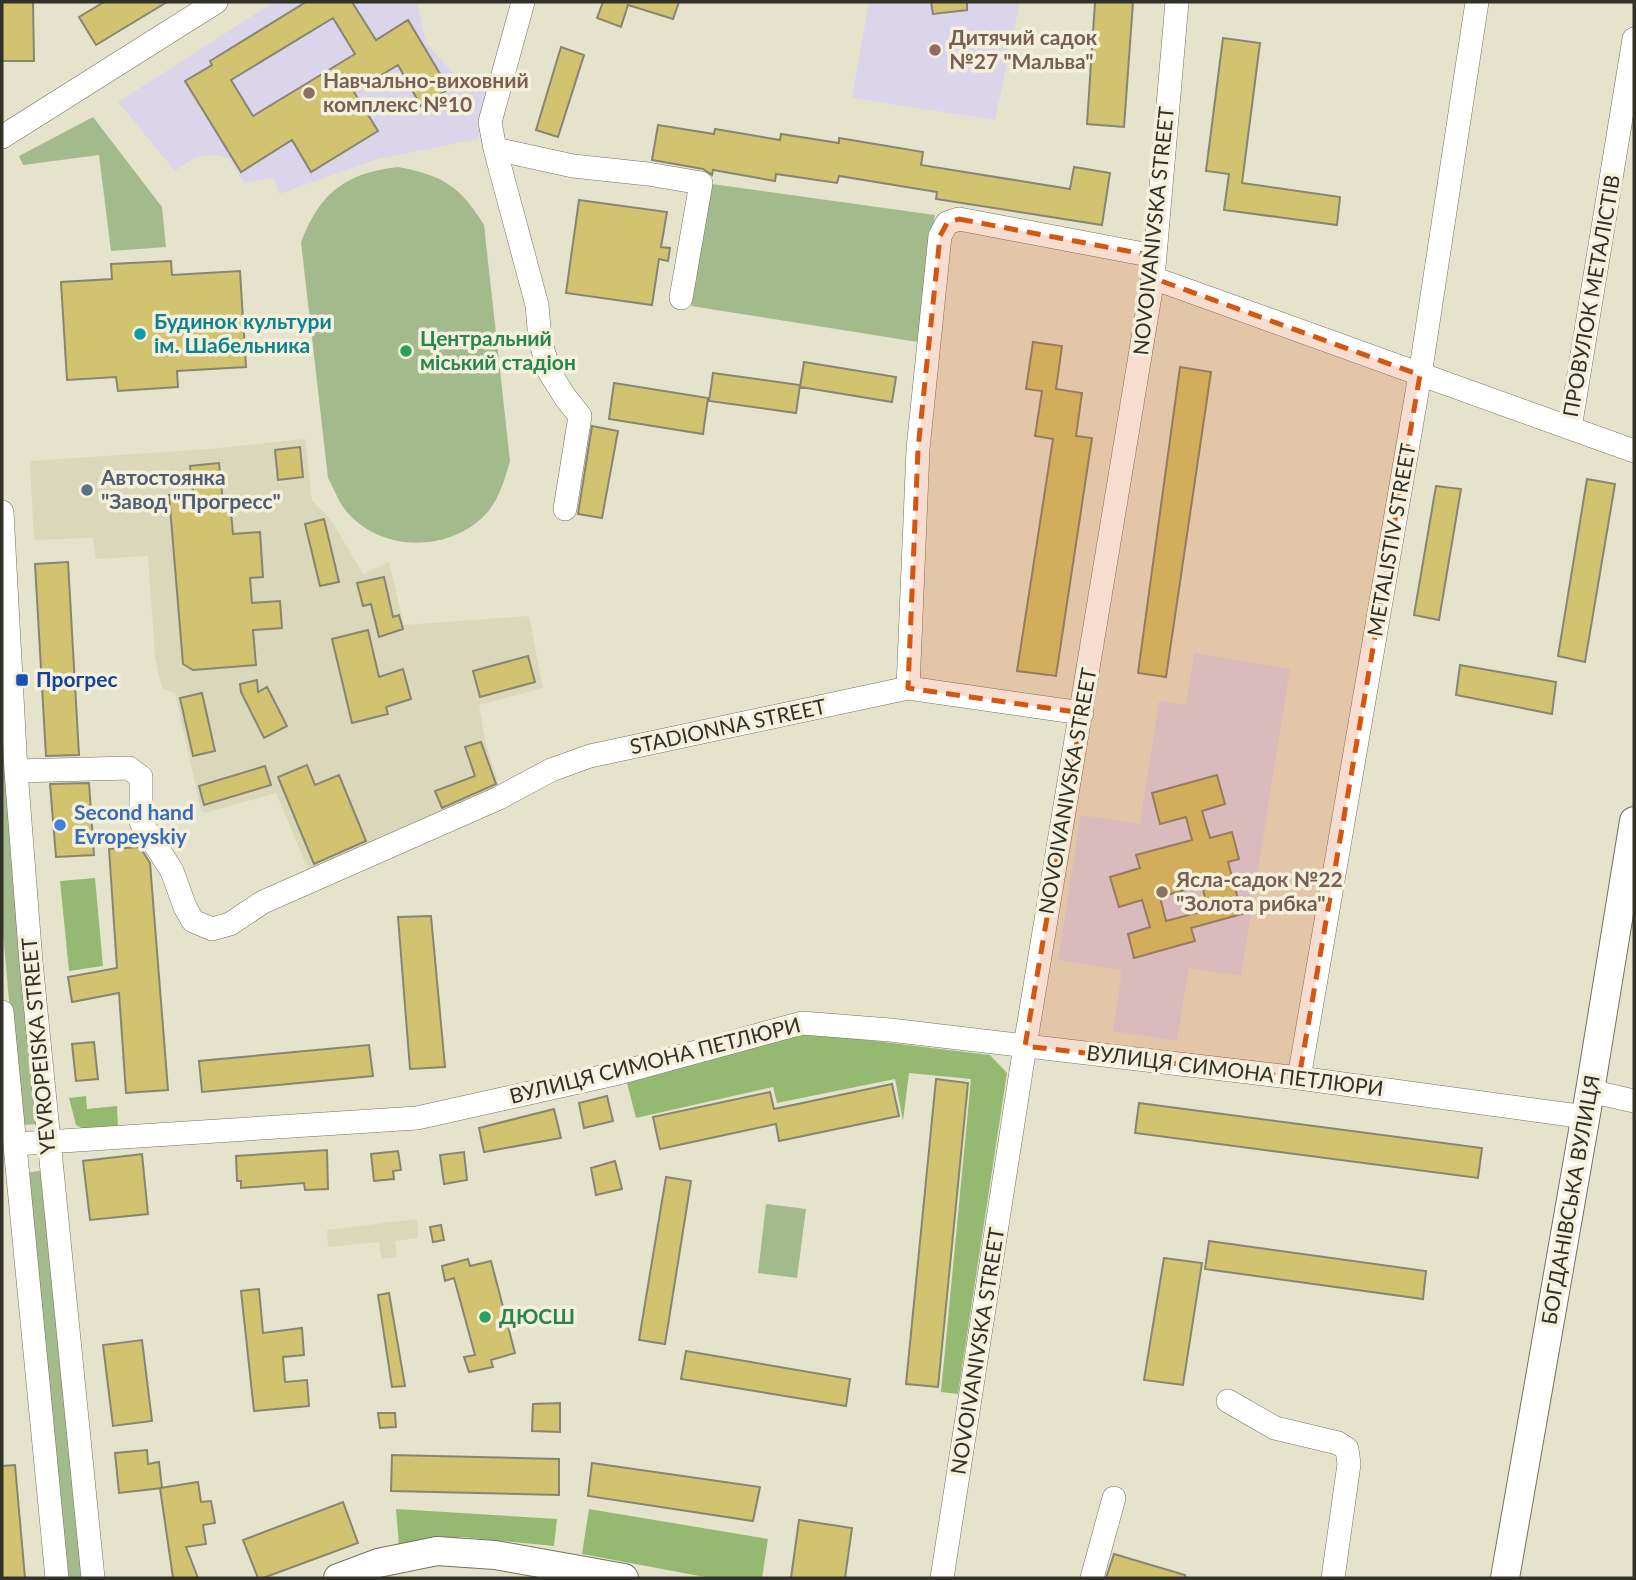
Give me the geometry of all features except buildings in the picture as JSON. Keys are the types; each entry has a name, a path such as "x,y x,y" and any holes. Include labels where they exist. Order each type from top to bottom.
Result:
{"main road":[{"name":"БОГДАНІВСЬКА ВУЛИЦЯ","path":"1505,1578 1588,1104 1634,821"},
{"path":"338,1578 378,1563 437,1551 495,1555 624,1578"}],"street":[{"path":"2,137 216,2"},
{"path":"523,2 490,122 537,305 540,340 550,373 580,416 565,509"},
{"name":"NOVOIVANIVSKA STREET","path":"942,1578 1025,1046 1154,267 1177,2"},
{"name":"METALISTIV STREET","path":"1299,1078 1420,375 1477,2"},
{"name":"ПРОВУЛОК МЕТАЛІСТІВ","path":"1570,428 1634,39"},
{"path":"495,149 573,166 701,183 681,299"},
{"path":"1082,713 908,688 918,449 940,236 947,223 959,219 1154,267 1420,375 1634,451"},
{"name":"YEVROPEISKA STREET","path":"2,512 16,771 49,1143 93,1578"},
{"name":"STADIONNA STREET","path":"16,771 129,768 141,777 141,822 172,871 192,920 212,929 230,924 263,902 499,798 551,770 590,756 908,688"},
{"name":"YEVROPEISKA STREET","path":"2,1012 57,1578"},
{"name":"ВУЛИЦЯ СИМОНА ПЕТЛЮРИ","path":"15,1144 417,1118 619,1073 802,1023 890,1030 1299,1078 1588,1104 1634,1101"},
{"path":"1228,1401 1275,1428 1338,1443 1347,1449 1349,1464 1333,1578"},
{"path":"1092,1578 1114,1498"}],"highlighted area":[{"path":"959,219 1154,256 1153,278 1420,375 1299,1078 1025,1046 1082,713 908,688 918,449 940,236 947,223"}],"shaded area":[{"name":"Навчально-виховний комплекс №10","path":"274,2 417,2 426,43 457,77 489,85 478,139 378,159 279,194 274,178 244,183 229,158 216,155 195,157 175,171 118,102"},
{"name":"Дитячий садок №27 \"Мальва\"","path":"869,2 1020,2 995,120 852,98"},
{"path":"305,439 312,500 333,523 363,574 389,562 404,625 529,616 543,688 479,705 485,741 501,792 311,876 276,793 205,813 201,811 175,693 162,689 155,657 148,556 96,559 93,538 34,540 30,461 209,449"},
{"name":"Ясла-садок №22 \"Золота рибка\"","path":"1194,653 1290,669 1241,976 1189,968 1177,1041 1113,1031 1122,970 1058,960 1081,815 1140,824 1159,701 1186,705"},
{"path":"417,1219 418,1238 395,1241 397,1257 382,1259 379,1242 328,1247 327,1230"}],"green space":[{"path":"93,117 162,207 166,247 111,251 99,155 23,165 19,156"},
{"name":"Центральний міський стадіон","path":"398,167 427,174 448,184 467,201 484,225 510,461 496,499 482,518 466,530 429,542 391,539 357,522 343,507 328,478 301,242 317,210 337,188 363,174"},
{"path":"712,184 935,215 918,342 691,306"},
{"path":"2,652 40,1124 20,1125 2,921"},
{"path":"95,878 103,966 69,971 60,881"},
{"path":"809,1033 990,1055 1007,1073 958,1394 941,1392 971,1079 909,1073 903,1121 895,1079 777,1103 773,1087 636,1118 627,1083"},
{"path":"86,1096 87,1109 117,1106 118,1128 84,1129 76,1125 69,1098"},
{"path":"45,1170 86,1578 65,1578 26,1173"},
{"path":"766,1204 806,1209 797,1278 758,1273"},
{"path":"396,1509 557,1519 554,1546 463,1537 399,1546"},
{"path":"589,1509 768,1539 762,1578 710,1578 582,1554"}],"place":[{"name":"Дитячий садок №27 \"Мальва\"","path":"935,50"},
{"name":"Навчально-виховний комплекс №10","path":"309,93"},
{"name":"Будинок культури ім. Шабельника","path":"140,334"},
{"name":"Центральний міський стадіон","path":"406,351"},
{"name":"Автостоянка \"Завод \"Прогресс\"","path":"87,490"},
{"name":"Прогрес","path":"22,680"},
{"name":"Second hand Evropeyskiy","path":"60,825"},
{"name":"Ясла-садок №22 \"Золота рибка\"","path":"1162,892"},
{"name":"ДЮСШ","path":"485,1317"}]}
